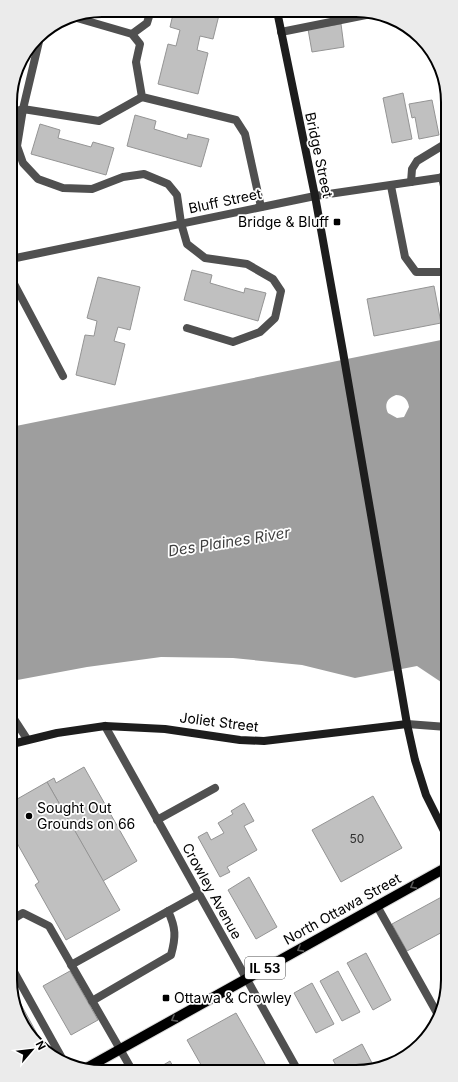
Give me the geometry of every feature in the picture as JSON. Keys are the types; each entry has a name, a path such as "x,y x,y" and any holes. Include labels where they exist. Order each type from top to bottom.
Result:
{"main road":[{"name":"North Ottawa Street","path":"93,1064 441,870"}],"street":[{"path":"132,34 147,23 149,17"},
{"name":"Bridge Street","path":"277,17 315,196 407,724 415,760 426,795 441,825"},
{"path":"281,32 356,17"},
{"path":"82,20 132,34 140,44 136,62 142,97"},
{"path":"38,46 23,109 17,146 23,163 38,179 63,188 92,189 123,177 144,174 168,184 177,195 181,223 188,244 205,258 247,264 273,279 281,291 276,318 260,332 233,342 187,328"},
{"path":"17,111 23,109 99,121 142,97 236,120 245,134 261,207"},
{"path":"411,182 412,169 417,161 441,146"},
{"name":"Bluff Street","path":"17,258 315,196 441,177"},
{"path":"391,186 405,257 416,272 441,272"},
{"path":"17,289 63,376"},
{"path":"17,724 27,739"},
{"name":"Joliet Street","path":"17,742 27,739 105,726 165,729 233,739 264,741 407,724 441,727"},
{"name":"Crowley Avenue","path":"105,726 295,1065"},
{"path":"157,820 215,788"},
{"path":"72,965 199,894"},
{"path":"377,906 435,1011"},
{"path":"92,1001 171,955 174,942 174,925 168,911"},
{"path":"17,917 23,913 49,926 129,1065"},
{"path":"17,977 59,1053"}],"water":[{"name":"Des Plaines River","path":"441,340 441,682 417,666 355,678 302,665 233,658 161,657 87,667 17,680 17,426","holes":["396,395 403,397 409,407 404,417 397,418 388,413 386,407 388,400"]}],"building":[{"path":"172,17 218,17 213,39 200,36 197,50 208,53 198,94 158,84 168,44 176,46 180,30 170,27"},
{"path":"341,24 344,47 312,52 308,29"},
{"path":"403,93 412,139 392,143 383,98"},
{"path":"432,100 439,135 419,139 415,117 412,118 409,104"},
{"path":"135,115 156,121 154,129 187,139 188,134 209,139 201,167 127,146"},
{"path":"40,124 60,130 58,138 91,147 93,142 114,148 106,175 31,154"},
{"path":"192,270 212,275 210,283 244,293 245,288 266,293 258,321 184,300"},
{"path":"98,277 140,287 130,330 118,327 114,341 125,344 115,385 76,375 85,335 94,336 97,321 87,318"},
{"path":"434,286 441,323 374,336 367,299"},
{"path":"84,767 137,861 103,881 47,782 54,778 56,783"},
{"path":"47,782 120,910 66,940 35,885 39,882 17,843 17,799"},
{"path":"373,796 402,848 341,882 312,830"},
{"path":"244,803 254,821 244,826 257,850 227,867 230,872 220,877 198,837 207,832 211,840 224,833 218,823 233,814 231,811"},
{"path":"249,877 277,927 256,939 228,890"},
{"path":"441,897 441,933 407,951 392,924"},
{"path":"366,953 391,1000 373,1010 347,963"},
{"path":"70,971 98,1020 71,1035 43,986"},
{"path":"338,971 360,1012 342,1021 320,981"},
{"path":"312,983 334,1024 316,1033 294,993"},
{"path":"20,1004 35,1030 28,1023"},
{"path":"236,1013 266,1065 201,1065 187,1040"},
{"path":"362,1044 372,1063 336,1065 333,1060"},
{"path":"170,1061 172,1065 163,1065"}],"place":[{"name":"Bridge & Bluff","path":"337,222"},
{"name":"Sought Out Grounds on 66","path":"29,816"},
{"name":"Ottawa & Crowley","path":"166,998"}]}
